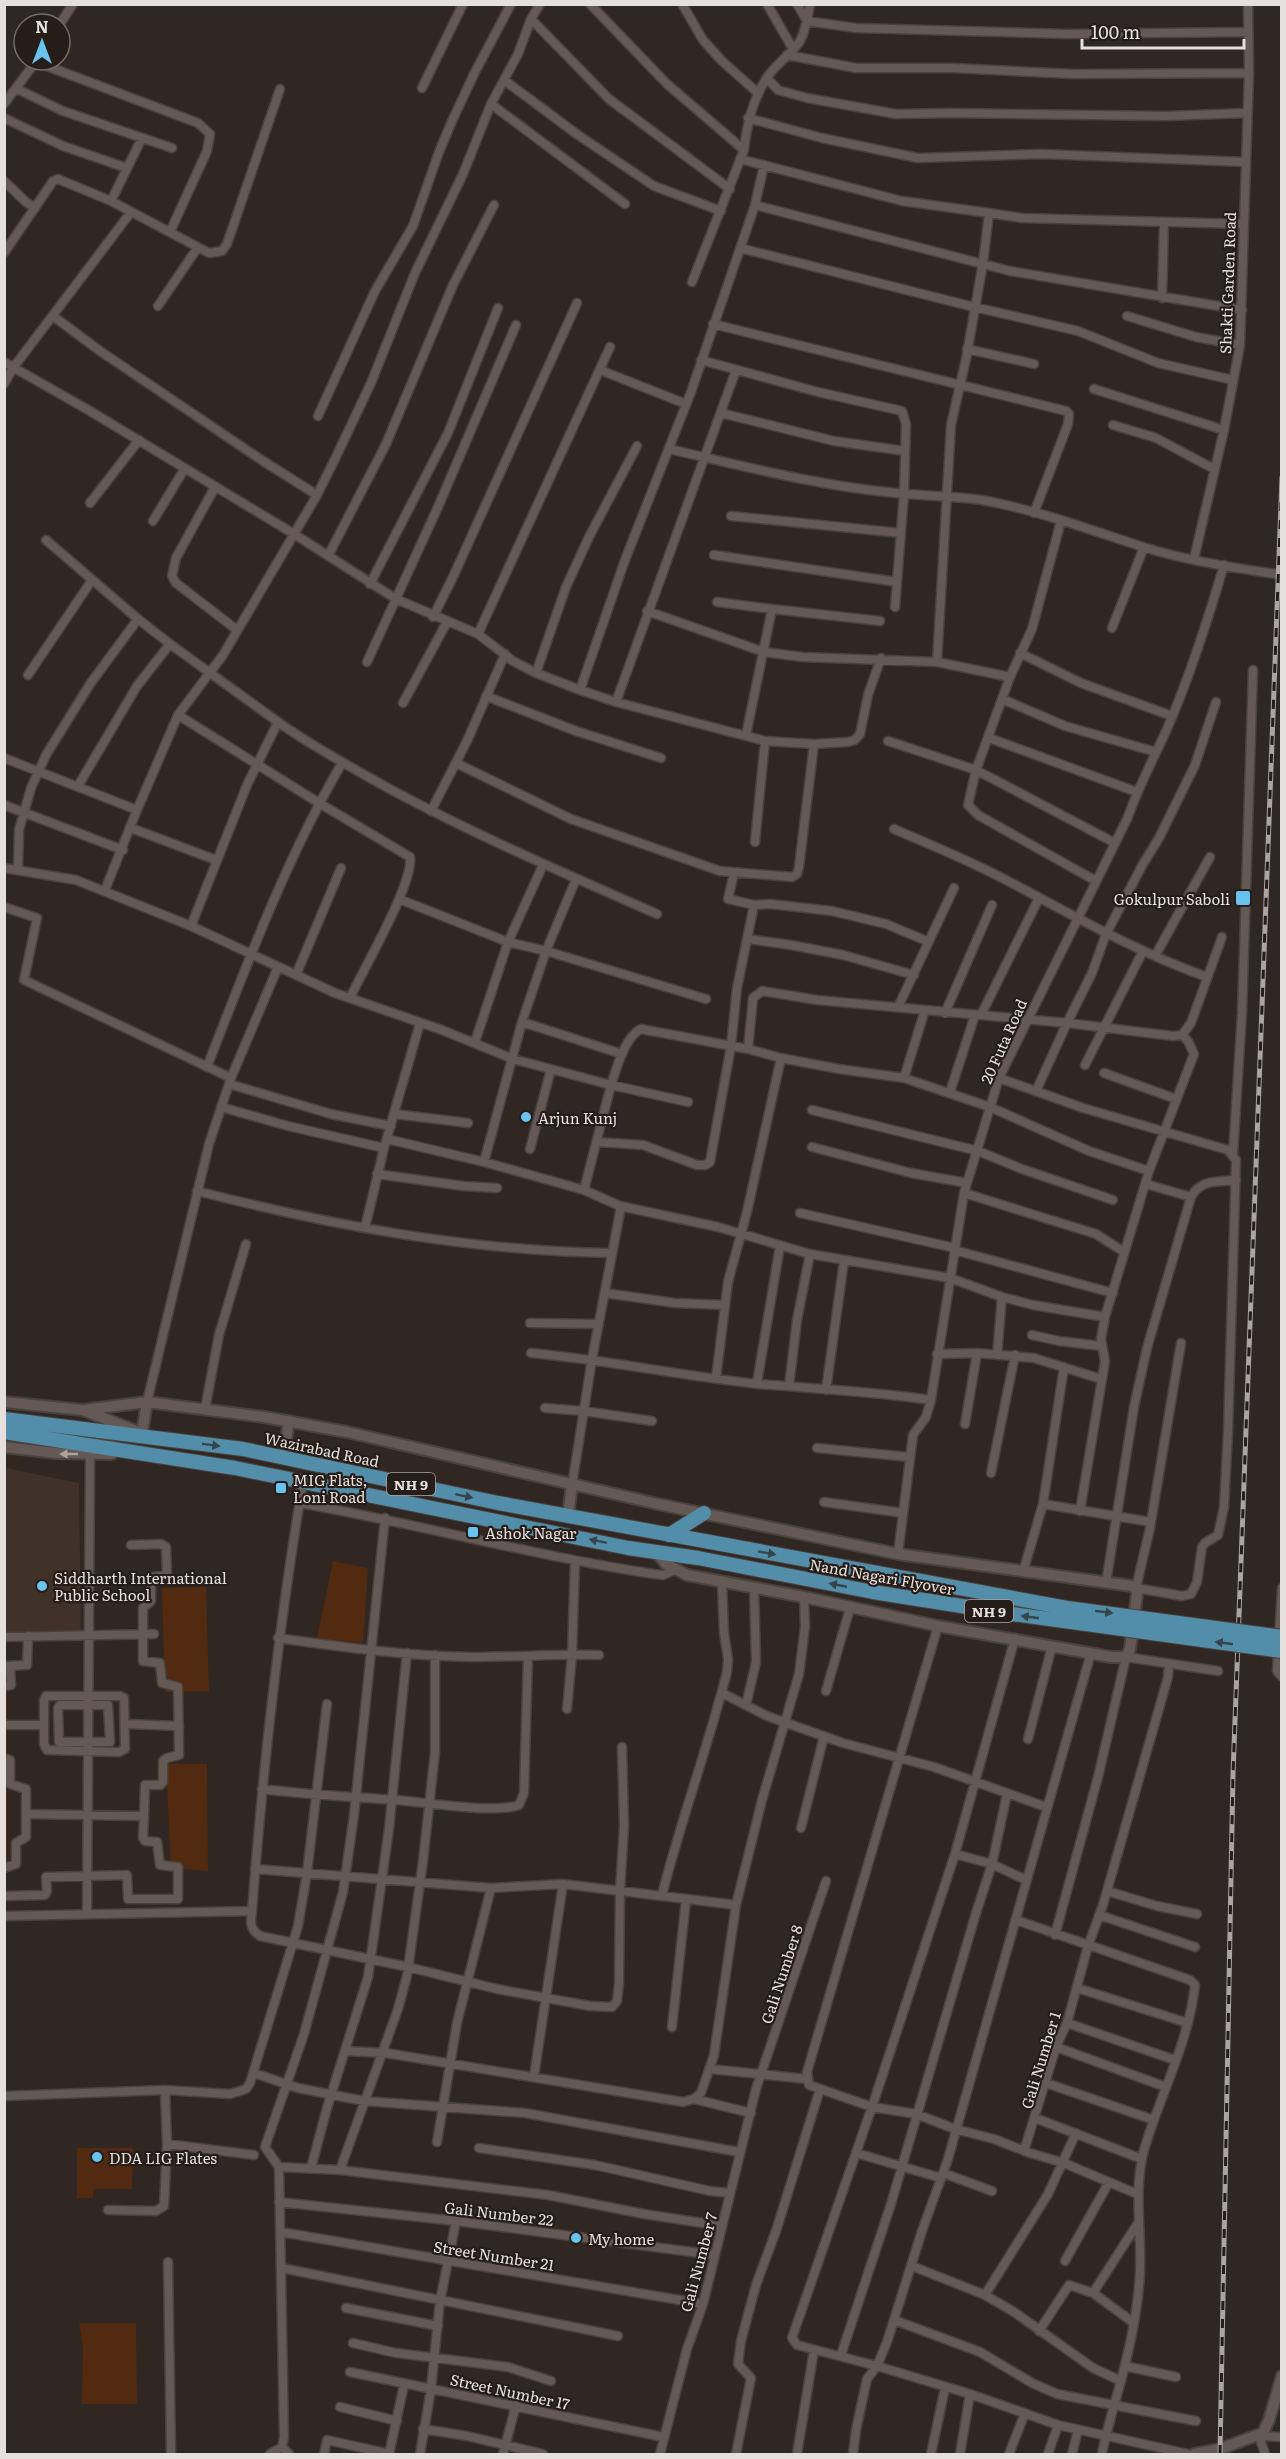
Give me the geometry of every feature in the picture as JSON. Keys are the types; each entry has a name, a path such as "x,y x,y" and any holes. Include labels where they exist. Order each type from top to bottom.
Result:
{"highway":[{"name":"NH 9","path":"4,1419 78,1435 148,1454 303,1482 656,1552"},
{"name":"NH 9","path":"4,1432 148,1436"},
{"name":"Wazirabad Road","path":"148,1436 243,1449 669,1535"},
{"path":"669,1535 704,1513"},
{"name":"Nand Nagari Flyover","path":"669,1535 1067,1608 1281,1637"},
{"name":"Nand Nagari Flyover","path":"656,1552 873,1592 1012,1614 1281,1651"}],"street":[{"path":"422,88 463,4"},
{"path":"105,890 178,715 223,655 317,495 371,383 415,273 463,174 491,104 518,54 540,4"},
{"path":"590,4 667,84 744,150"},
{"path":"682,4 703,40 722,61 758,93"},
{"path":"767,4 790,52"},
{"path":"797,4 807,21"},
{"path":"692,282 744,150 748,118 758,93 766,78 800,41 810,4"},
{"name":"Shakti Garden Road","path":"1194,559 1224,430 1240,345 1249,73 1248,4"},
{"path":"318,416 375,291 413,226 452,121 506,6"},
{"path":"531,20 609,99 730,189"},
{"path":"807,21 856,28 1067,34 1247,32"},
{"path":"790,52 856,68 952,68 1074,74 1249,73"},
{"path":"4,104 29,72"},
{"path":"65,72 198,123 210,134 207,151 170,232"},
{"path":"766,78 778,90 807,98 896,114 952,112 1166,116 1246,113"},
{"path":"504,80 578,135 654,186 721,212"},
{"path":"17,89 63,111 172,148"},
{"path":"5,251 53,182 58,180 111,201 208,253 216,254 222,251 227,244 280,89"},
{"path":"491,104 625,204"},
{"path":"4,118 63,146 128,168"},
{"path":"748,118 822,138 918,158 1041,154 1245,162"},
{"path":"111,201 142,138"},
{"path":"740,159 902,201 1022,218 1243,224"},
{"path":"580,690 625,560 686,404 755,205 764,165"},
{"path":"4,180 35,208"},
{"path":"328,556 386,444 453,285 494,205"},
{"path":"755,205 1010,271 1242,310"},
{"path":"4,384 13,368 131,212"},
{"path":"937,662 948,447 983,263 990,213"},
{"path":"1162,298 1164,222"},
{"path":"158,306 198,247"},
{"path":"740,248 1078,331 1158,363 1233,380"},
{"path":"433,617 453,578 577,303"},
{"path":"370,584 448,433 498,308"},
{"path":"53,316 100,351 317,495"},
{"path":"1127,316 1196,337 1240,345"},
{"path":"713,324 931,376 959,386 1060,409 1069,414 1068,424 1034,513"},
{"path":"367,662 453,475 516,325"},
{"path":"478,634 610,347"},
{"path":"967,349 1034,364"},
{"path":"701,360 902,411 906,424 904,494 895,607"},
{"path":"4,363 139,440 396,599 433,617 478,634 536,673 580,690 616,702 765,741 814,744 848,742 855,740 860,734 868,694 881,658"},
{"path":"600,370 686,404"},
{"path":"616,702 736,370"},
{"path":"1094,389 1224,430"},
{"path":"721,413 834,441 905,451"},
{"path":"1113,425 1156,438 1215,469"},
{"path":"90,502 139,440"},
{"path":"536,673 566,587 594,526 637,446"},
{"path":"669,448 827,483 904,494 947,496 983,501 1034,513 1144,547 1281,575"},
{"path":"153,521 185,468"},
{"path":"215,487 176,558 172,576 176,583 237,630"},
{"path":"731,516 901,533"},
{"path":"1061,521 1032,629 1010,677 976,770 968,805 973,812 1096,881"},
{"path":"46,540 138,619 208,673 342,763 430,811 543,865 657,914"},
{"path":"1112,628 1144,547"},
{"path":"714,555 897,582"},
{"name":"20 Futa Road","path":"898,1554 913,1435 926,1417 931,1400 964,1193 999,1078 1026,1019 1128,817 1172,716 1206,627 1224,565"},
{"path":"28,675 92,580"},
{"path":"717,602 880,621"},
{"path":"746,735 772,609"},
{"path":"647,611 764,652 802,657 881,658 937,662 1010,677"},
{"path":"18,868 19,830 46,755 90,684 138,619"},
{"path":"402,703 447,622"},
{"path":"78,786 137,686 170,644"},
{"path":"1020,653 1081,683 1172,716"},
{"path":"430,811 456,763 505,654"},
{"path":"1233,1154 1242,1014 1253,670"},
{"path":"486,696 576,731 661,759"},
{"path":"1002,699 1065,726 1156,752"},
{"path":"1036,1091 1092,973 1106,934 1159,838 1195,765 1216,702"},
{"path":"178,715 410,857 411,866 399,899 350,998"},
{"path":"191,926 216,860 278,722"},
{"path":"989,738 1137,792"},
{"path":"755,842 765,741"},
{"path":"888,741 976,770 1115,843"},
{"path":"456,763 570,819 720,871 792,877 797,874 814,744"},
{"path":"4,759 137,810"},
{"path":"207,1067 251,953 319,803 342,763"},
{"path":"4,805 123,850"},
{"path":"131,828 216,860"},
{"path":"894,829 1000,877 1106,934 1207,977"},
{"path":"1155,956 1210,857"},
{"path":"475,1042 508,942 543,865"},
{"path":"4,868 18,868 76,880 105,890 191,926 335,993 475,1042 513,1059 611,1085 688,1102"},
{"path":"296,975 341,868"},
{"path":"734,873 728,898 754,905 778,905 832,911 886,924 929,942"},
{"path":"484,1162 522,1022 546,951 576,879"},
{"path":"898,1007 954,888"},
{"path":"950,1092 978,1015 1039,898"},
{"path":"399,899 508,942 546,951 706,999"},
{"path":"597,1142 643,1145 697,1166 705,1166 710,1162 731,1046 737,988 754,905"},
{"path":"945,1013 992,905"},
{"path":"4,907 37,918 23,975 24,980 207,1067 230,1081 332,1114 392,1126"},
{"path":"1182,1035 1191,1023 1222,937"},
{"path":"748,939 843,955 914,975"},
{"path":"1085,1065 1143,951"},
{"path":"148,1436 147,1402 197,1191 230,1081 278,967"},
{"path":"748,1049 753,998 762,991 817,1000 1182,1035 1188,1041 1194,1054 1149,1171 1105,1317 1101,1346 1106,1356 1080,1511"},
{"path":"904,1078 925,1010"},
{"path":"522,1022 622,1054"},
{"path":"364,1228 420,1023"},
{"path":"584,1190 611,1085 631,1036 640,1029 748,1049 781,1058 904,1078 990,1107 1089,1151 1149,1171"},
{"path":"716,1378 728,1282 781,1058"},
{"path":"530,1149 551,1069"},
{"path":"1104,1073 1176,1099"},
{"path":"83,1410 147,1402 288,1422 358,1435 572,1485 898,1554 1182,1596 1191,1594 1197,1582 1202,1547 1204,1543 1218,1535 1221,1528 1228,1432 1236,1160 1228,1150 1083,1108 999,1078"},
{"path":"221,1107 297,1128 384,1148"},
{"path":"812,1110 978,1151 1022,1169 1113,1200"},
{"path":"395,1114 468,1122"},
{"path":"387,1139 484,1162 584,1190 620,1206 741,1234 810,1254 950,1278 1002,1297 1033,1305 1105,1317"},
{"path":"812,1147 911,1173 967,1183"},
{"path":"377,1174 463,1186 497,1188"},
{"path":"1106,1583 1134,1407 1147,1348 1191,1197 1198,1185 1236,1180"},
{"path":"1146,1184 1191,1197"},
{"path":"197,1191 277,1212 364,1228 492,1247 611,1253"},
{"path":"964,1193 1096,1234 1124,1252"},
{"path":"568,1516 592,1359 611,1253 618,1231 620,1206"},
{"path":"800,1213 955,1249 1113,1293"},
{"path":"205,1409 219,1335 246,1244"},
{"path":"757,1383 780,1246"},
{"path":"789,1386 797,1320 810,1254"},
{"path":"826,1390 844,1261"},
{"path":"605,1293 675,1303 725,1305"},
{"path":"997,1355 1002,1297"},
{"path":"530,1323 599,1324"},
{"path":"1032,1335 1101,1346"},
{"path":"1055,1935 1098,1778 1126,1657 1130,1649 1136,1588 1151,1522 1181,1343"},
{"path":"531,1353 592,1359 757,1383 900,1394 931,1400"},
{"path":"965,1424 977,1353"},
{"path":"937,1354 1015,1355 1064,1366 1101,1379"},
{"path":"991,1473 1015,1355"},
{"path":"1023,1572 1043,1504 1064,1366"},
{"name":"Wazirabad Road","path":"4,1402 83,1410 148,1436"},
{"path":"545,1408 652,1421"},
{"path":"283,1457 288,1422"},
{"path":"4,1447 56,1454 148,1454"},
{"path":"817,1448 909,1457"},
{"path":"87,1914 90,1454"},
{"path":"303,1482 278,1638 250,1921 252,1930 260,1936 327,1951 547,1998 590,2006 612,2007 615,2005 619,1983 620,1890 624,1827 622,1747"},
{"path":"824,1502 903,1513"},
{"path":"300,1503 385,1518 575,1561 663,1575 675,1570"},
{"path":"1043,1504 1151,1522"},
{"path":"282,2448 284,2437 279,2167 265,2147 288,2083 327,1951 345,1877 356,1798 385,1518"},
{"path":"4,1896 45,1895 46,1877 128,1875 129,1900 178,1899 178,1867 160,1865 157,1842 145,1841 144,1838 145,1785 160,1785 163,1782 163,1761 179,1755 178,1687 162,1683 160,1663 143,1660 143,1608 151,1601 153,1577 167,1575 166,1547 161,1544 131,1545"},
{"path":"656,1552 666,1564 675,1570 722,1583 804,1597 938,1626 1091,1653 1218,1671"},
{"path":"567,1709 572,1655 575,1561"},
{"path":"662,1895 684,1813 705,1754 722,1692 728,1659 724,1633 722,1583"},
{"path":"746,1705 756,1662 754,1588"},
{"path":"1281,1588 1277,1671 1281,1677"},
{"path":"694,2099 700,2093 714,2055 736,1905 784,1722 799,1674 805,1627 804,1597"},
{"path":"826,1691 850,1608"},
{"path":"938,1626 807,2072 809,2085 872,2107 916,2114 955,2129 994,2139 1064,2163 1137,2194"},
{"path":"4,1636 154,1634"},
{"path":"4,1686 11,1685 8,1666 27,1665 28,1636"},
{"path":"278,1638 371,1651 435,1655 599,1655"},
{"path":"1015,1638 955,1854 872,2107 792,2334 794,2342 814,2350 841,2355 970,2394 1058,2425 1145,2450 1188,2454"},
{"path":"1028,1739 1052,1646"},
{"path":"311,2168 368,1977 392,1800 407,1653"},
{"path":"853,2454 867,2379 877,2366 894,2320 942,2176 1091,1653"},
{"path":"340,2170 398,2009 408,1967 435,1752 435,1655"},
{"path":"262,1789 315,1796 511,1808 519,1805 524,1793 528,1656"},
{"name":"Gali Number 1","path":"1142,2159 1035,2118 1107,1891 1168,1677 1169,1664"},
{"path":"722,1692 784,1722 824,1736 934,1767 1046,1807"},
{"path":"46,1696 110,1706 110,1741 108,1743 88,1748 47,1750 44,1744 44,1725 46,1696"},
{"path":"120,1696 124,1698 126,1725 123,1751 88,1748 59,1742 58,1708 60,1705 88,1701 120,1696"},
{"path":"4,2096 165,2091 239,2093 246,2089 254,2073 293,1943 307,1873 327,1704"},
{"path":"4,1725 44,1725"},
{"path":"126,1725 179,1726"},
{"path":"801,1828 824,1736"},
{"path":"4,1758 10,1760 10,1784 26,1789 26,1837 16,1843 16,1864 4,1868"},
{"path":"841,2355 891,2204 976,1913 993,1864 1007,1794"},
{"path":"26,1814 144,1816"},
{"path":"955,1854 993,1864 1026,1880"},
{"path":"255,1869 491,1888 563,1884 736,1905"},
{"name":"Gali Number 8","path":"760,2076 826,1881"},
{"path":"534,2076 563,1884"},
{"path":"437,2142 457,2023 491,1888"},
{"path":"1107,1891 1157,1906 1197,1914"},
{"path":"672,2027 686,1900"},
{"path":"4,1916 252,1911"},
{"path":"1099,1915 1195,1947"},
{"path":"1016,1920 1190,1980 1195,1985 1188,2023 1142,2159 1137,2194 1141,2244 1134,2322 1102,2454"},
{"path":"1077,1988 1188,2023"},
{"path":"1067,2023 1175,2060"},
{"path":"1056,2047 1166,2086"},
{"path":"346,2051 382,2053 534,2076 683,2102 694,2099 751,2113"},
{"path":"710,2069 760,2076 807,2079"},
{"path":"254,2073 298,2088 364,2101 442,2105 534,2114 739,2152"},
{"name":"Gali Number 7","path":"660,2454 687,2349 703,2304 739,2152 760,2076"},
{"path":"1047,2083 1154,2120"},
{"path":"736,2454 751,2378 738,2364 741,2341 756,2285 777,2228 820,2089"},
{"path":"108,2210 156,2211 164,2206 167,2144 165,2091"},
{"path":"1024,2151 1035,2118"},
{"path":"985,2295 1048,2194 1076,2133"},
{"path":"167,2144 254,2155"},
{"path":"479,2148 595,2165 711,2191 730,2193"},
{"path":"856,2153 992,2191"},
{"path":"279,2167 340,2170 548,2195 633,2212 722,2226"},
{"path":"1065,2260 1109,2182"},
{"name":"Gali Number 22","path":"279,2202 456,2221 715,2255"},
{"path":"420,2454 431,2389 440,2301 456,2221"},
{"path":"1093,2293 1138,2223"},
{"name":"Street Number 21","path":"281,2232 703,2304"},
{"path":"168,2262 171,2454"},
{"path":"912,2266 985,2295 1014,2312 1093,2368 1121,2381"},
{"path":"282,2268 618,2336"},
{"path":"1039,2331 1069,2285 1093,2293 1134,2322"},
{"path":"346,2308 438,2326"},
{"path":"894,2320 980,2352 1032,2383 1057,2394 1196,2421"},
{"path":"353,2343 396,2353 508,2367 551,2381"},
{"path":"797,2454 814,2350"},
{"path":"1125,2366 1176,2377"},
{"name":"Street Number 17","path":"350,2372 404,2385 516,2405 663,2438"},
{"path":"1256,2437 1266,2429 1281,2378"},
{"path":"324,2454 327,2440 390,2454 404,2385"},
{"path":"931,2454 945,2388"},
{"path":"960,2454 970,2394"},
{"path":"502,2454 516,2405"},
{"path":"340,2407 398,2421"},
{"path":"1009,2454 1025,2413"},
{"path":"1048,2454 1058,2425"},
{"path":"423,2429 506,2444 543,2454"},
{"path":"1072,2454 1078,2430"},
{"path":"1256,2437 1265,2454"},
{"path":"1194,2454 1220,2450 1236,2442 1256,2437 1281,2437"},
{"path":"270,2454 282,2448"},
{"path":"282,2448 289,2454"}],"shaded area":[{"name":"Siddharth International Public School","path":"5,1468 79,1483 81,1635 5,1634"},
{"path":"333,1561 368,1568 363,1643 317,1638"},
{"path":"206,1587 209,1691 165,1692 162,1588"},
{"path":"4,1662 13,1662 7,1684 7,1872 4,1872"},
{"path":"166,1764 207,1764 208,1871 171,1868"},
{"path":"77,2148 133,2148 132,2189 94,2189 93,2198 77,2198"},
{"path":"79,2323 136,2323 137,2404 82,2404 83,2347"}],"railway":[{"path":"1220,2454 1233,1774 1282,477"}],"place":[{"name":"Gokulpur Saboli","path":"1243,898"},
{"name":"Arjun Kunj","path":"526,1117"},
{"name":"MIG Flats, Loni Road","path":"281,1488"},
{"name":"Ashok Nagar","path":"473,1532"},
{"name":"Siddharth International Public School","path":"42,1586"},
{"name":"DDA LIG Flates","path":"97,2157"},
{"name":"My home","path":"576,2238"}]}
